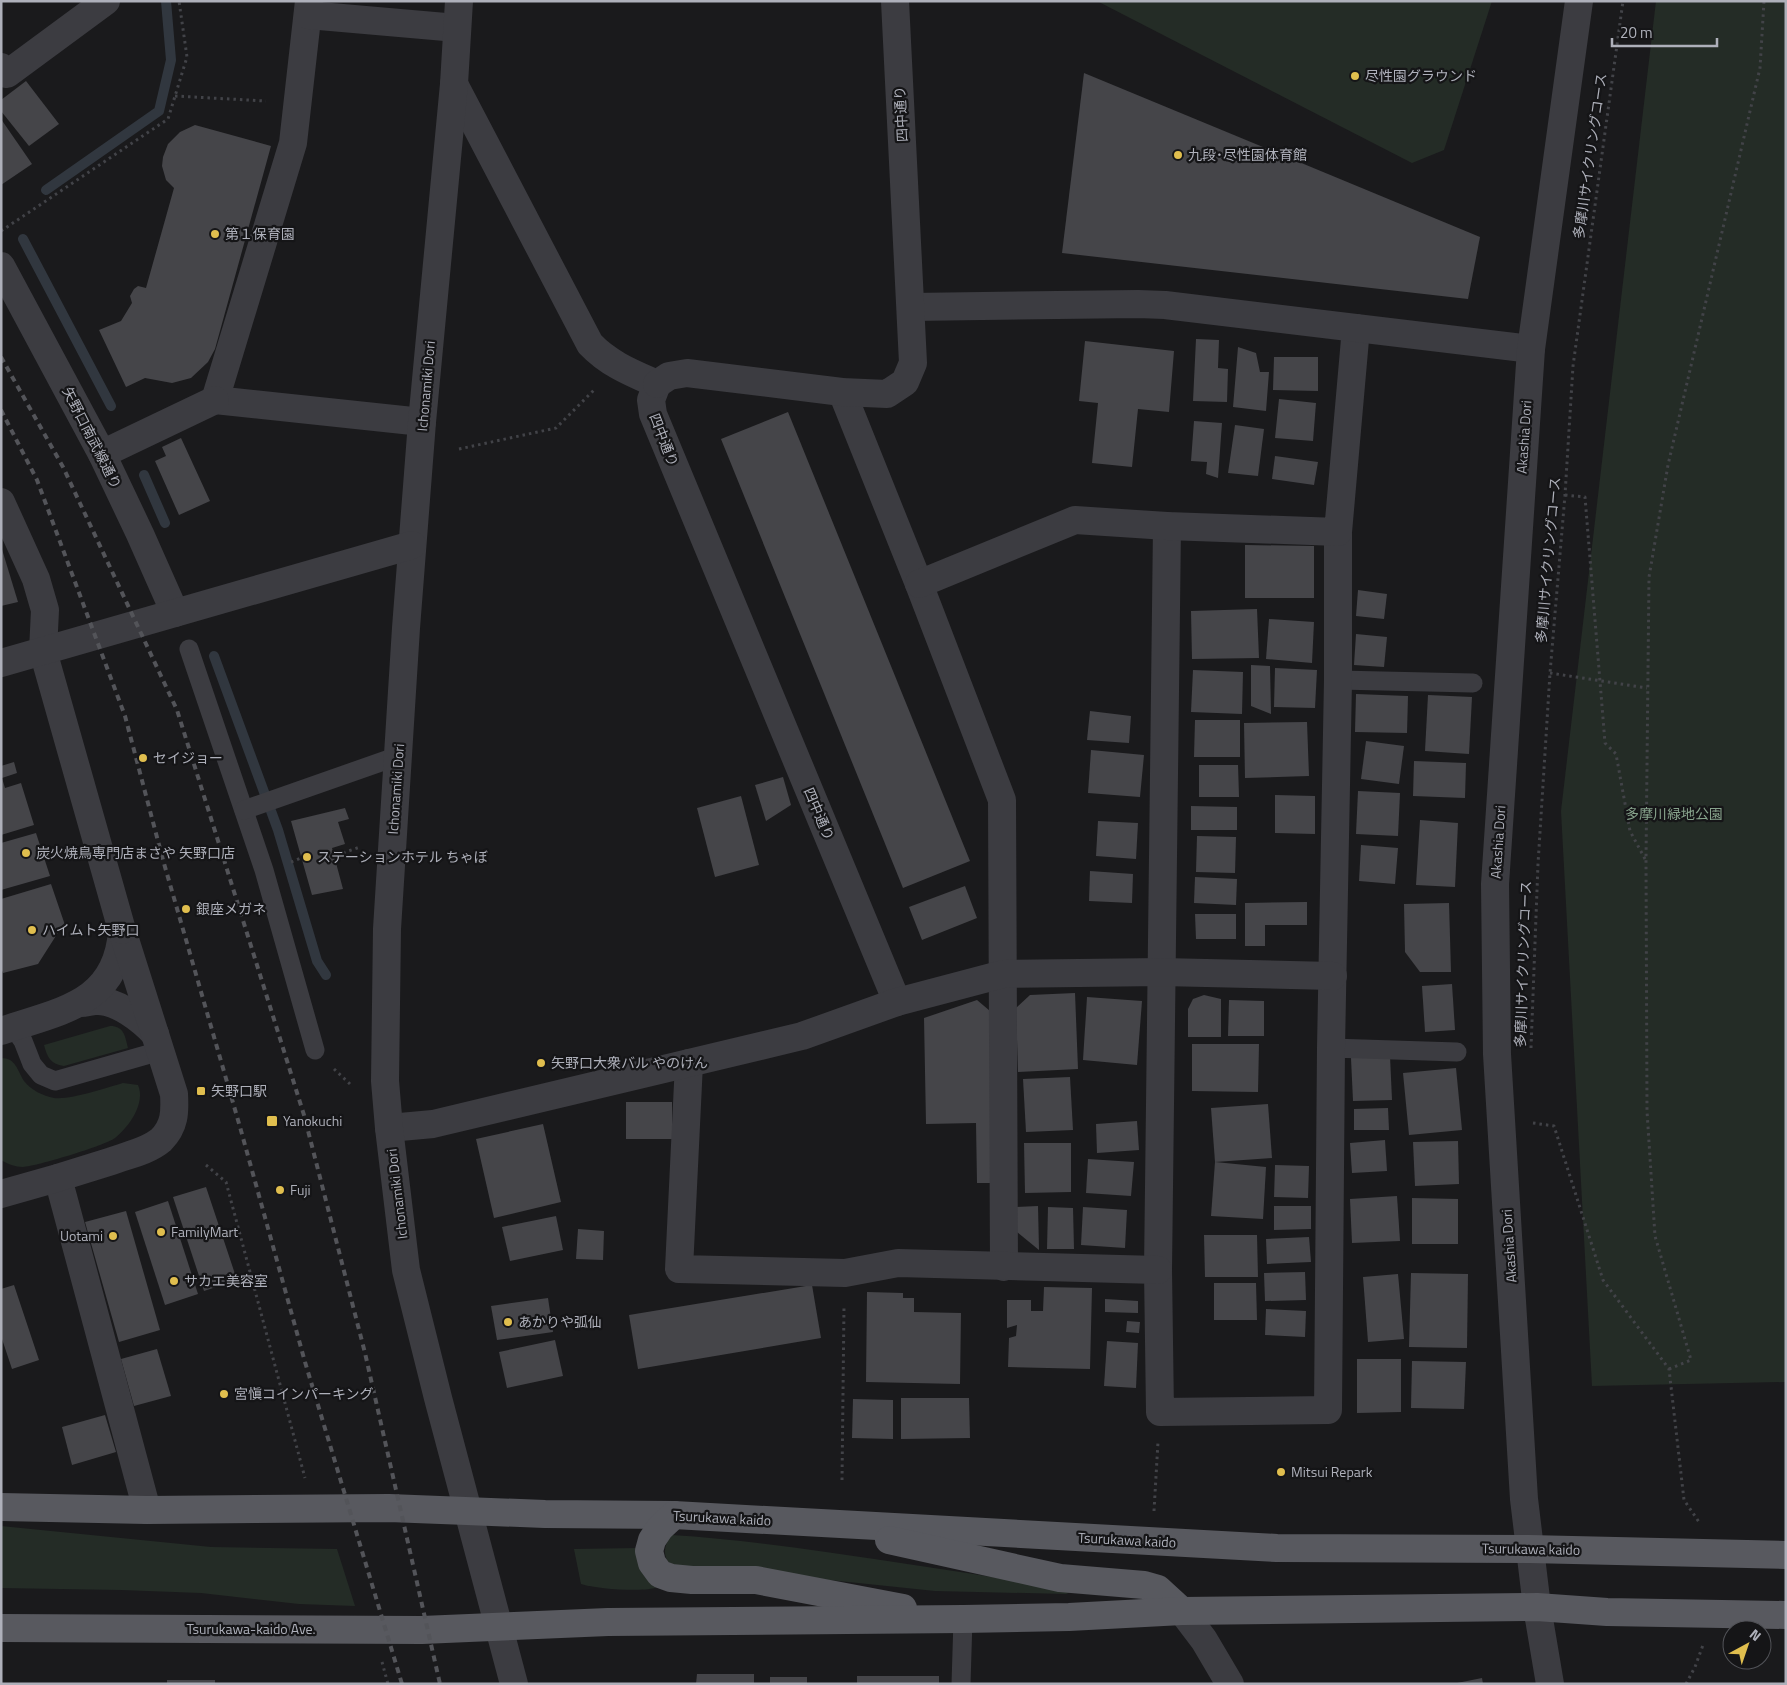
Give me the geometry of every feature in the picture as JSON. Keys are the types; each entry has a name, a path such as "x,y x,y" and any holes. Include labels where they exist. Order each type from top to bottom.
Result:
{"main road":[{"path":"1,1507 146,1510 389,1508 468,1511"},
{"name":"Tsurukawa kaido","path":"468,1511 545,1514 674,1515 1277,1548 1530,1549 1786,1555"},
{"path":"674,1515 660,1528 652,1540 649,1551 652,1563 660,1574 671,1578 692,1580 756,1580 963,1619"},
{"path":"809,1522 1060,1578 1144,1585 1158,1589 1182,1611"},
{"path":"500,1627 608,1622 1069,1617 1182,1611 1537,1608 1607,1612 1786,1615"},
{"name":"Tsurukawa-kaido Ave.","path":"1,1628 422,1630 500,1627"}],"street":[{"path":"1,67 7,74 106,1"},
{"name":"Ichonamiki Dori","path":"459,1 454,84 412,545 387,929 385,1081 406,1270 514,1684"},
{"name":"四中通り","path":"895,1 913,363 905,382 887,394 842,392 687,373 669,376 657,384 651,400 653,414 897,1002"},
{"name":"Akashia Dori","path":"1550,1684 1537,1608 1524,1499 1497,1054 1495,884 1531,349 1579,1"},
{"path":"214,400 293,143 309,8 456,28"},
{"path":"454,84 590,344 602,356 618,366 657,384"},
{"name":"矢野口南武線通り","path":"1,266 102,454 140,534 174,613"},
{"path":"911,307 1156,304 1531,349"},
{"path":"1166,526 1158,1270 1160,1412 1328,1410 1331,1048 1338,680 1338,532 1356,328"},
{"path":"842,392 919,584 1002,800 1004,1267"},
{"path":"102,454 214,400 422,422"},
{"path":"1,502 36,579 45,610 43,651 122,930 174,1094 176,1112 172,1126 160,1140 143,1150 58,1178 1,1194"},
{"path":"919,584 1075,520 1166,526 1338,532"},
{"path":"1,663 412,545"},
{"path":"80,1004 96,992 108,978 121,949 122,930"},
{"path":"389,1128 433,1124 802,1036 897,1002 1003,974 1162,972 1333,976"},
{"path":"7,1029 96,1000 129,1012 144,1022 158,1042"},
{"path":"689,1063 679,1269 845,1273 898,1263 1158,1270"},
{"path":"58,1178 146,1510"},
{"path":"1182,1611 1204,1640 1230,1684"}],"lane":[{"path":"190,649 264,870 315,1050"},
{"path":"1338,680 1474,683"},
{"path":"244,810 398,756"},
{"path":"7,1029 23,1041 32,1064 41,1075 55,1081 158,1042"},
{"path":"1331,1048 1457,1052"},
{"path":"961,1684 963,1619"}],"path":[{"path":"1,231 168,119 187,58 179,1"},
{"name":"多摩川サイクリングコース","path":"1531,1053 1538,864 1550,672 1574,366 1623,1"},
{"path":"1669,1369 1691,1360 1656,1236 1646,1111 1649,577 1668,465 1760,68 1764,1"},
{"path":"174,96 298,103"},
{"path":"459,449 556,428 597,387 602,356"},
{"path":"1565,496 1584,497 1605,743 1616,754 1630,832 1646,859"},
{"path":"1550,672 1648,688"},
{"path":"337,856 360,847"},
{"path":"1529,1123 1554,1126 1603,1280 1669,1369 1684,1500 1704,1529"},
{"path":"206,1165 226,1182 305,1479"},
{"path":"842,1480 845,1273"},
{"path":"1154,1511 1160,1412"},
{"path":"1686,1684 1704,1641"},
{"path":"380,1657 388,1684"}],"green space":[{"name":"尽性園グラウンド","path":"1097,1 1492,1 1444,150 1412,163"},
{"name":"多摩川緑地公園","path":"1656,1 1786,1 1786,1382 1592,1386 1561,811"},
{"path":"115,1026 121,1030 125,1036 128,1048 64,1066 52,1061 46,1053 44,1045"},
{"path":"1,1058 13,1062 24,1081 34,1090 54,1098 70,1097 123,1083 138,1085 140,1099 138,1107 126,1128 108,1142 42,1163 23,1167 12,1165 1,1160"},
{"path":"1,1526 211,1547 337,1549 355,1606 299,1604 201,1593 1,1588"},
{"path":"671,1535 826,1552 1073,1591 1066,1594 935,1591 671,1566 666,1558 665,1550"},
{"path":"638,1548 656,1586 655,1588 639,1590 618,1589 581,1584 574,1549"}],"building":[{"name":"九段･尽性園体育館","path":"1084,73 1480,237 1468,299 1062,253"},
{"path":"26,81 59,124 29,146 1,111 1,100"},
{"path":"1,119 32,164 1,185"},
{"path":"195,125 271,146 215,349 208,362 191,378 172,383 145,378 126,387 99,330 121,321 132,303 130,296 134,289 138,286 146,288 174,188 166,180 162,166 163,157 168,144 180,132"},
{"path":"1196,339 1219,340 1218,368 1228,369 1227,402 1193,401"},
{"path":"1085,341 1174,351 1169,412 1138,409 1132,467 1092,463 1098,403 1079,401"},
{"path":"1238,347 1256,353 1260,372 1269,372 1266,411 1233,407"},
{"path":"1274,357 1318,357 1318,391 1273,390"},
{"path":"1279,399 1316,403 1313,441 1275,438"},
{"path":"788,412 970,861 903,888 721,439"},
{"path":"1194,421 1222,423 1218,478 1206,474 1207,462 1191,461"},
{"path":"1235,425 1264,429 1258,476 1228,473"},
{"path":"181,438 210,501 179,515 155,461 166,456 162,447"},
{"path":"1275,456 1318,462 1314,485 1272,479"},
{"path":"1245,545 1314,546 1314,598 1245,598"},
{"path":"1,546 18,602 1,606"},
{"path":"1358,590 1387,594 1384,619 1356,616"},
{"path":"1257,609 1259,658 1192,659 1191,611"},
{"path":"1269,619 1314,622 1312,663 1266,659"},
{"path":"1356,634 1387,637 1384,667 1354,665"},
{"path":"1251,665 1270,666 1271,714 1251,706"},
{"path":"1275,668 1317,670 1315,708 1274,707"},
{"path":"1193,670 1243,672 1242,714 1191,712"},
{"path":"1356,694 1408,696 1407,733 1355,732"},
{"path":"1428,695 1472,697 1469,754 1425,751"},
{"path":"1090,711 1131,716 1129,743 1087,740"},
{"path":"1195,720 1240,720 1240,757 1194,757"},
{"path":"1307,722 1309,776 1245,778 1244,723"},
{"path":"1366,741 1404,746 1399,784 1361,779"},
{"path":"1091,750 1144,755 1140,797 1088,793"},
{"path":"1414,761 1466,763 1465,798 1413,796"},
{"path":"14,762 17,773 2,778 5,788 21,783 34,825 1,835 1,766"},
{"path":"1199,765 1238,765 1239,797 1199,797"},
{"path":"783,777 791,805 766,821 755,785"},
{"path":"1358,791 1400,793 1398,836 1356,834"},
{"path":"1275,795 1315,796 1315,834 1275,833"},
{"path":"741,796 759,865 715,877 697,808"},
{"path":"1191,806 1237,807 1237,830 1191,830"},
{"path":"345,808 349,819 338,822 345,844 332,848 343,889 312,895 291,821"},
{"path":"1420,820 1458,823 1455,887 1416,885"},
{"path":"1098,821 1138,823 1136,859 1096,856"},
{"path":"36,833 50,876 1,890 1,843"},
{"path":"1197,836 1236,837 1235,873 1196,872"},
{"path":"1361,845 1398,848 1395,884 1359,881"},
{"path":"1090,871 1133,874 1132,903 1089,901"},
{"path":"1195,877 1237,879 1236,905 1194,903"},
{"name":"ハイムト矢野口","path":"51,884 66,928 59,931 38,964 3,973 1,968 1,899"},
{"path":"965,886 977,918 922,940 909,907"},
{"path":"1307,902 1307,925 1265,925 1265,946 1245,946 1245,903"},
{"path":"1449,903 1451,972 1420,972 1405,952 1404,904"},
{"path":"1195,914 1236,914 1236,939 1196,939"},
{"path":"1452,984 1455,1030 1425,1032 1422,986"},
{"path":"1075,993 1078,1069 1018,1072 1016,1008 1030,995"},
{"path":"1204,995 1221,999 1221,1037 1188,1037 1188,1009 1193,999"},
{"path":"1087,997 1142,1001 1137,1065 1083,1060"},
{"path":"977,1000 990,1011 994,1183 977,1183 976,1123 926,1124 924,1018"},
{"path":"1229,1000 1264,1001 1264,1036 1228,1036"},
{"path":"1192,1044 1259,1044 1258,1092 1192,1091"},
{"path":"1390,1056 1392,1100 1353,1101 1351,1058"},
{"path":"1456,1068 1462,1130 1409,1135 1403,1073"},
{"path":"1070,1077 1073,1130 1026,1132 1023,1079"},
{"path":"626,1102 672,1102 672,1139 626,1139"},
{"path":"1268,1104 1272,1158 1215,1162 1211,1108"},
{"path":"1388,1108 1389,1130 1354,1130 1354,1109"},
{"path":"1137,1121 1139,1150 1097,1153 1096,1124"},
{"path":"543,1124 561,1202 494,1218 476,1139"},
{"path":"1385,1140 1387,1171 1352,1173 1350,1143"},
{"path":"1458,1141 1459,1184 1415,1186 1413,1142"},
{"path":"1024,1143 1071,1143 1071,1192 1025,1193"},
{"path":"1088,1159 1134,1162 1131,1196 1086,1193"},
{"path":"1215,1162 1266,1167 1263,1219 1211,1216"},
{"path":"1275,1165 1309,1166 1308,1198 1274,1197"},
{"path":"206,1187 237,1280 204,1291 173,1197"},
{"path":"1397,1196 1400,1241 1352,1243 1350,1199"},
{"path":"1412,1198 1458,1199 1458,1244 1412,1244"},
{"path":"168,1201 198,1294 165,1305 135,1212"},
{"path":"1038,1206 1039,1250 1017,1232 1016,1207"},
{"path":"1274,1206 1311,1206 1311,1229 1274,1230"},
{"path":"1048,1207 1073,1208 1074,1249 1047,1249"},
{"path":"1083,1207 1127,1210 1125,1248 1081,1245"},
{"path":"126,1211 160,1330 119,1342 85,1222"},
{"path":"556,1216 563,1250 510,1261 502,1227"},
{"path":"578,1229 604,1231 603,1260 576,1259"},
{"path":"1204,1235 1257,1235 1258,1277 1205,1277"},
{"path":"1309,1237 1311,1262 1267,1264 1266,1239"},
{"path":"1305,1272 1306,1300 1265,1301 1264,1273"},
{"path":"1411,1273 1468,1274 1467,1348 1409,1347"},
{"path":"1398,1274 1404,1339 1368,1342 1363,1277"},
{"path":"1214,1283 1256,1283 1257,1320 1214,1320"},
{"path":"14,1285 39,1360 12,1369 1,1336 1,1289"},
{"path":"812,1285 821,1338 638,1369 629,1315"},
{"path":"1044,1287 1092,1288 1090,1369 1008,1367 1009,1338 1016,1336 1017,1325 1007,1328 1007,1300 1031,1300 1031,1311 1043,1311"},
{"path":"867,1292 903,1293 903,1298 914,1298 914,1312 961,1313 960,1384 866,1382"},
{"path":"548,1298 553,1332 497,1340 491,1306"},
{"path":"1105,1299 1138,1301 1138,1313 1105,1312"},
{"path":"1266,1309 1306,1311 1305,1337 1265,1335"},
{"path":"1127,1321 1140,1322 1139,1333 1126,1332"},
{"path":"555,1340 563,1376 507,1388 499,1352"},
{"path":"1107,1341 1138,1343 1136,1388 1104,1386"},
{"path":"157,1349 171,1396 134,1406 121,1359"},
{"path":"1357,1359 1401,1359 1401,1412 1357,1413"},
{"path":"1412,1361 1466,1362 1464,1409 1411,1408"},
{"path":"901,1398 969,1398 970,1438 901,1439"},
{"path":"853,1399 893,1400 893,1439 852,1438"},
{"path":"105,1415 116,1452 72,1465 62,1427"},
{"path":"697,1674 754,1674 754,1684 696,1684"},
{"path":"857,1676 939,1676 939,1684 857,1684"},
{"path":"770,1677 807,1677 807,1684 770,1684"},
{"path":"1482,1678 1483,1684 1457,1684 1457,1683"},
{"path":"167,1680 215,1680 215,1684 167,1684"}],"waterway":[{"path":"46,190 159,111 171,60 166,1"},
{"path":"23,239 111,406"},
{"path":"144,475 165,523"},
{"path":"214,656 278,830 317,961 326,975"}],"railway":[{"path":"1,357 63,467 177,710 304,1115 365,1353 440,1684"},
{"path":"1,410 37,480 125,716 163,860 305,1362 402,1684"}],"place":[{"name":"尽性園グラウンド","path":"1355,76"},
{"name":"九段･尽性園体育館","path":"1178,155"},
{"name":"第１保育園","path":"215,234"},
{"name":"セイジョー","path":"143,758"},
{"name":"炭火焼鳥専門店まさや 矢野口店","path":"26,853"},
{"name":"ステーションホテル ちゃぼ","path":"307,857"},
{"name":"銀座メガネ","path":"186,909"},
{"name":"ハイムト矢野口","path":"32,930"},
{"name":"矢野口大衆バル やのけん","path":"541,1063"},
{"name":"矢野口駅","path":"201,1091"},
{"name":"Yanokuchi","path":"272,1121"},
{"name":"Fuji","path":"280,1190"},
{"name":"FamilyMart","path":"161,1232"},
{"name":"Uotami","path":"113,1236"},
{"name":"サカエ美容室","path":"174,1281"},
{"name":"あかりや弧仙","path":"508,1322"},
{"name":"宮愼コインパーキング","path":"224,1394"},
{"name":"Mitsui Repark","path":"1281,1472"}]}
